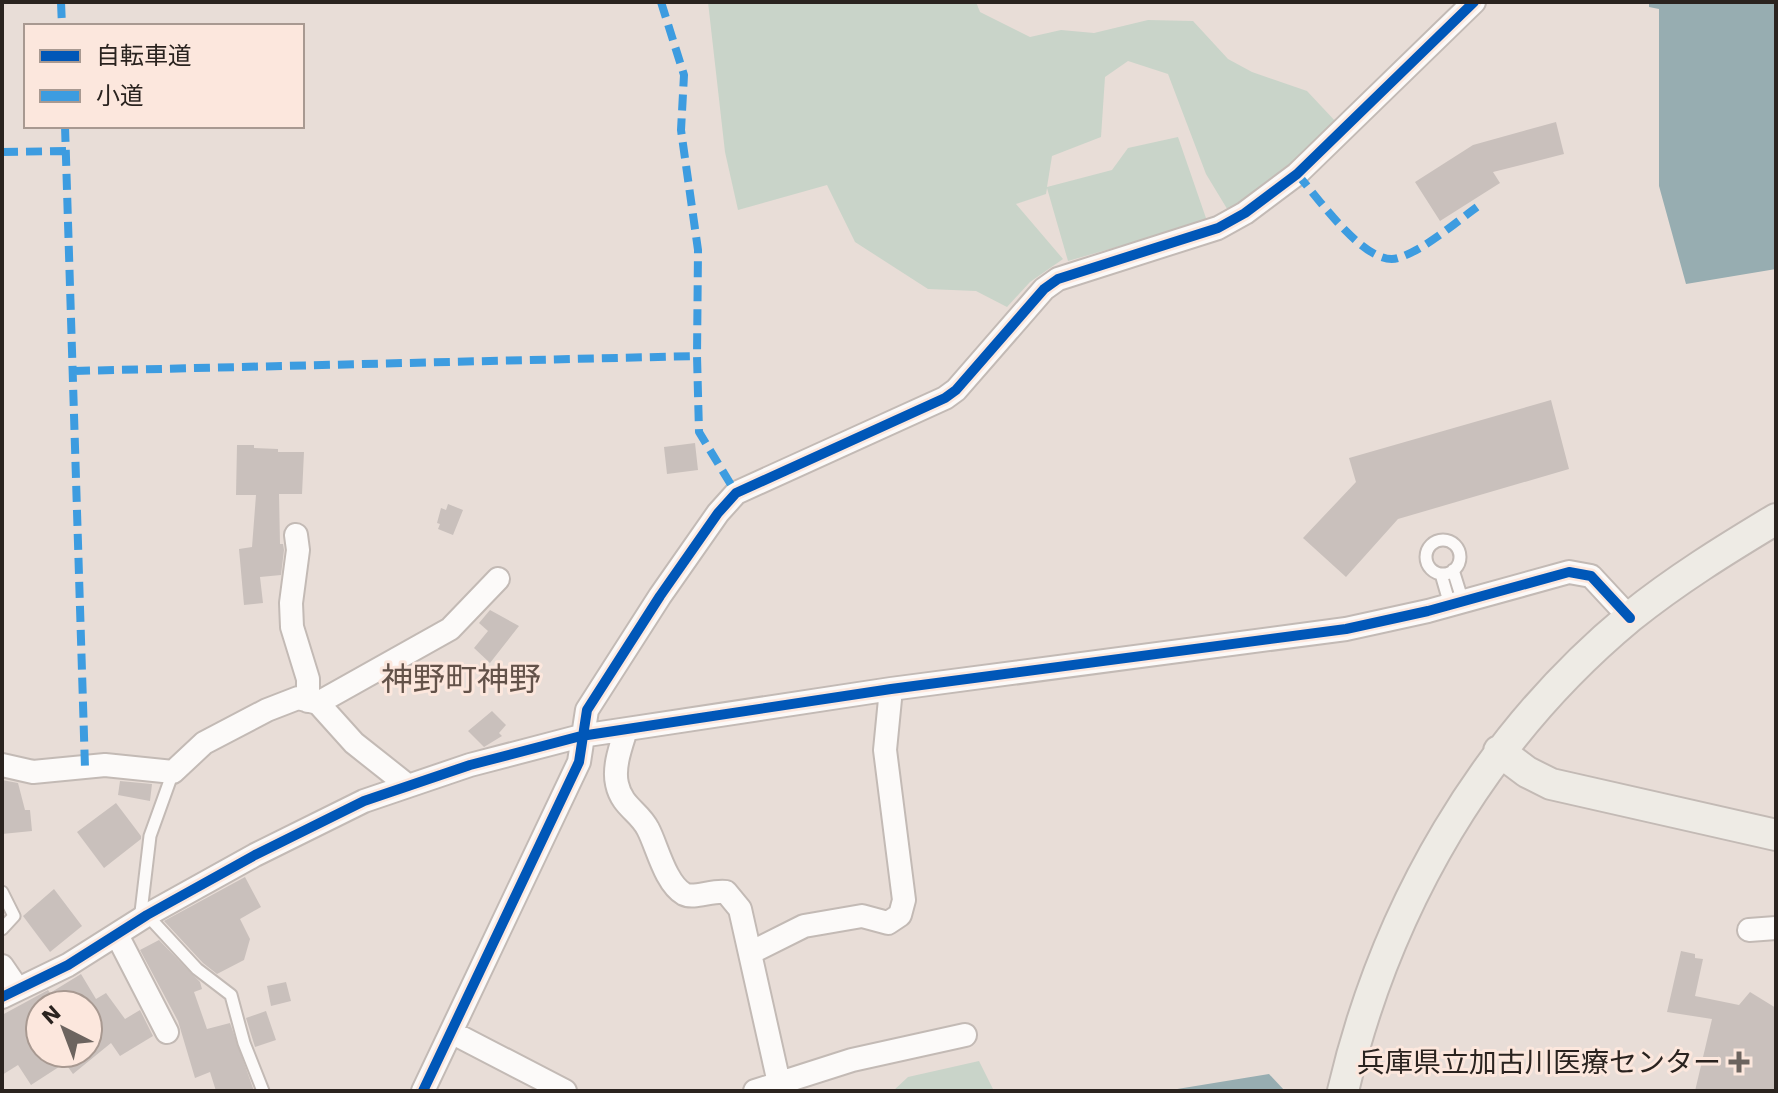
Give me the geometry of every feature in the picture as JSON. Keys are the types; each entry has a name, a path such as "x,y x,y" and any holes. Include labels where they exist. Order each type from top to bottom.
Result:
{"street":[{"path":"423,1091 579,762 587,710 718,513 736,493 945,398 956,390 1044,289 1058,279 1218,228 1245,213 1297,174 1474,2"},
{"path":"1343,1091 1373,985 1392,938 1440,842 1499,751 1558,685 1630,618 1709,559 1776,519"},
{"path":"296,535 298,550 291,603 292,627 313,702"},
{"path":"2,966 10,992 68,965 147,915 255,855 364,801 407,785 581,736 891,689 1346,629 1456,604 1569,572 1591,576 1630,618"},
{"path":"313,702 450,629 498,579"},
{"path":"750,953 804,926 862,916 888,923 900,915 904,900 885,750 891,689"},
{"path":"2,765 33,772 105,765 173,772 204,743 254,716 298,698 313,702 354,743 407,785"},
{"path":"626,730 619,753 616,781 623,801 648,829 657,854 683,893 696,896 711,890 726,892 740,909 779,1083"},
{"path":"1499,751 1537,779 1551,784 1776,835"},
{"path":"1749,930 1776,928"},
{"path":"117,935 167,1032"},
{"path":"451,1032 565,1091"},
{"path":"755,1091 852,1060 937,1053 965,1035"}],"lane":[{"path":"1438,540 1451,542 1464,550 1453,570 1456,604 1441,574 1429,568 1426,562 1432,543 1438,540"},
{"path":"1441,574 1453,570"},
{"path":"173,772 150,836 141,912 197,969 231,995 244,1043 263,1091"},
{"path":"2,892 14,916 2,929"}],"shaded area":[{"path":"708,2 976,2 980,12 1030,37 1061,30 1094,33 1148,20 1193,21 1228,59 1252,72 1307,91 1337,123 1305,154 1229,212 1206,174 1168,74 1128,61 1105,77 1101,137 1052,156 1047,187 1112,170 1128,148 1178,137 1207,221 1068,261 1047,188 1046,194 1016,204 1063,259 1030,282 1007,307 976,291 928,289 855,242 827,185 738,210 725,152"},
{"path":"979,1061 994,1091 893,1091 908,1077"}],"water":[{"path":"1649,2 1776,2 1776,269 1686,284 1659,186 1659,9 1649,7"},
{"path":"1269,1074 1285,1091 1165,1091"}],"building":[{"path":"1556,122 1564,154 1493,172 1500,183 1440,221 1415,182 1473,145"},
{"path":"1551,400 1569,469 1398,519 1346,577 1303,538 1356,482 1349,458"},
{"path":"695,443 698,470 667,474 664,447"},
{"path":"237,445 278,449 278,452 304,452 302,494 279,494 280,544 283,544 284,550 281,575 260,577 263,603 244,605 239,549 252,547 256,495 236,495"},
{"path":"448,504 463,510 453,535 438,529 440,524 437,523 441,508 446,510"},
{"path":"490,610 519,626 490,663 474,648 488,631 479,623"},
{"path":"492,711 506,725 499,733 502,736 484,747 468,731"},
{"path":"2,780 18,783 25,810 30,810 32,831 2,834"},
{"path":"120,781 152,784 150,801 118,795"},
{"path":"116,803 141,839 104,868 77,832"},
{"path":"245,877 261,907 240,919 250,939 244,960 217,974 164,921"},
{"path":"54,889 82,926 50,952 23,916"},
{"path":"159,940 200,982 202,989 194,992 207,1029 230,1023 254,1091 216,1091 210,1072 195,1078 178,1021 140,950"},
{"path":"1681,951 1703,959 1695,996 1739,1005 1750,992 1776,1008 1776,1091 1695,1091 1712,1019 1667,1012"},
{"path":"81,974 90,989 57,989"},
{"path":"286,982 291,1001 271,1006 267,986"},
{"path":"106,993 125,1019 140,1010 153,1036 120,1056 111,1043 104,1049"},
{"path":"24,1003 24,1069 56,1069 31,1085 18,1065 2,1075 2,1015"},
{"path":"266,1011 276,1040 255,1047 246,1018"}],"marked path":[{"path":"61,2 62,24"},
{"path":"661,2 684,75 681,130 698,250 699,432 736,493"},
{"path":"65,128 85,768"},
{"path":"2,152 66,151"},
{"path":"1297,174 1357,242 1385,258 1398,258 1418,249 1477,207"},
{"path":"74,371 697,356"}],"cycle path":[{"path":"423,1091 579,762 587,710 660,596 718,513 736,493 945,398 956,390 1044,289 1058,279 1218,228 1245,213 1297,174 1474,2"},
{"path":"2,997 68,965 147,915 255,855 364,801 470,765 581,736 891,689 1346,629 1428,611 1569,572 1591,576 1630,618"}],"place":[{"name":"兵庫県立加古川医療センター","path":"1739,1062"}],"district":[{"name":"神野町神野","path":"461,679"}]}
